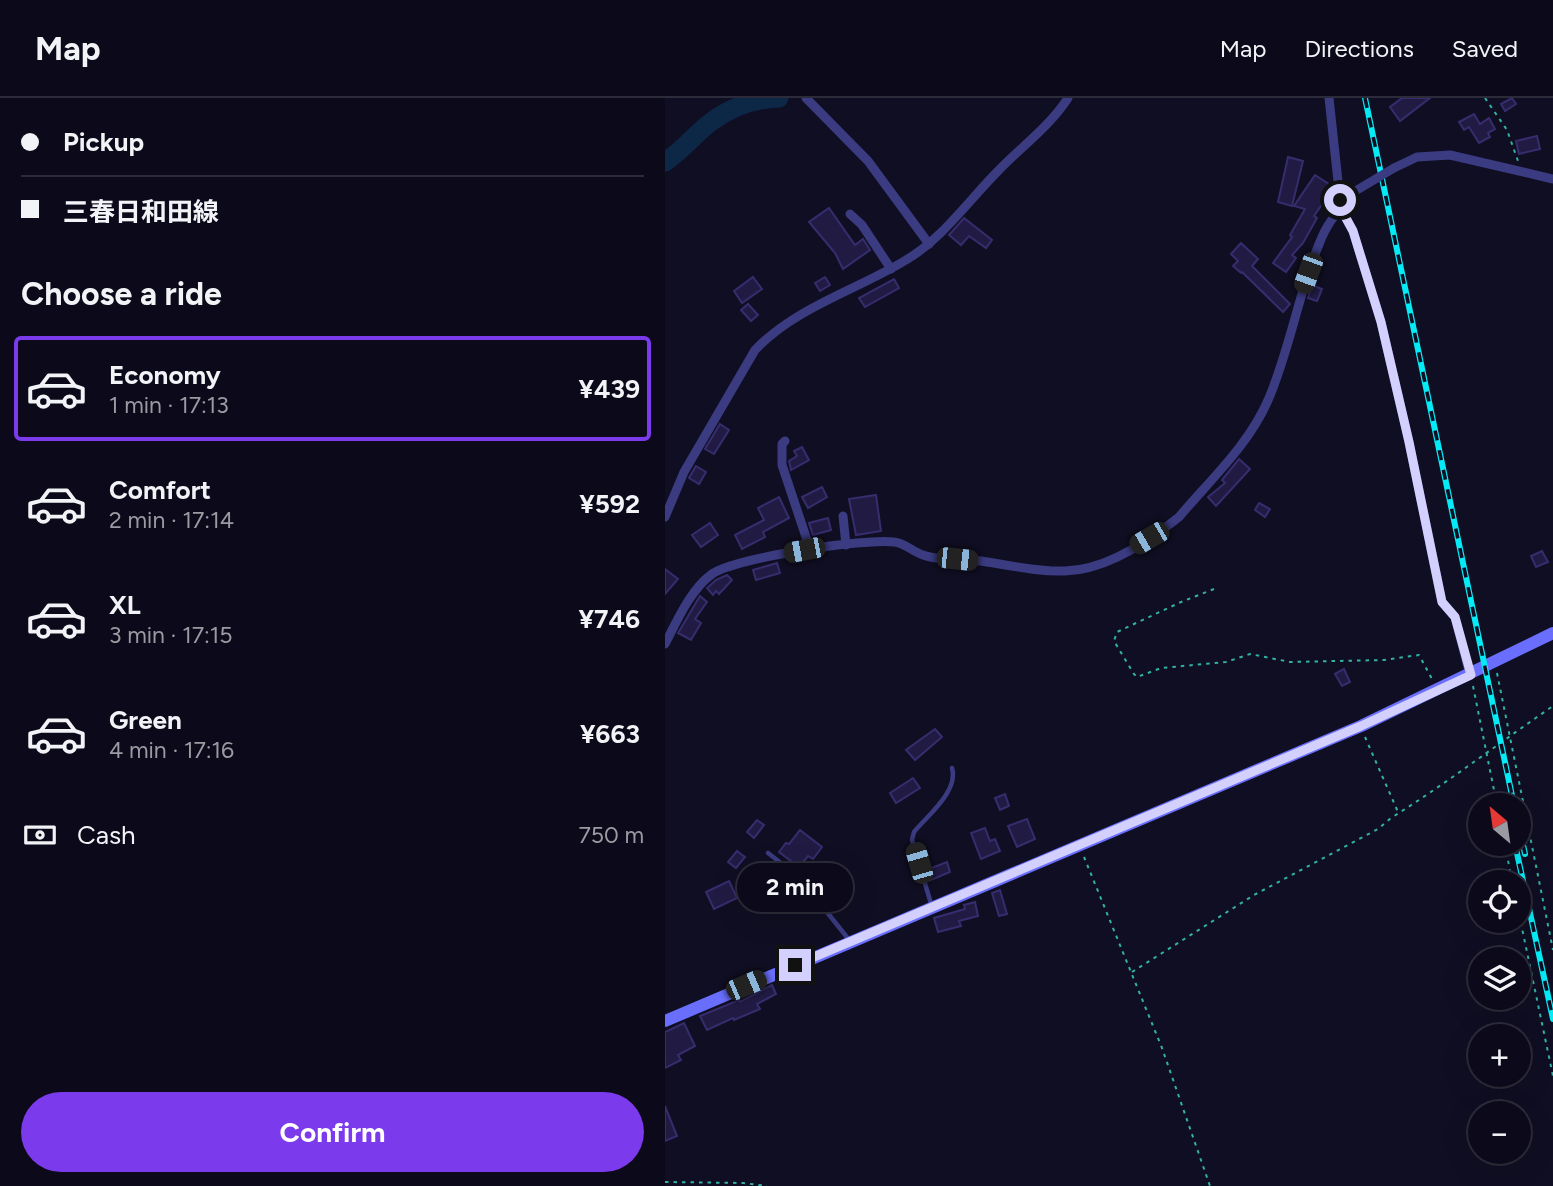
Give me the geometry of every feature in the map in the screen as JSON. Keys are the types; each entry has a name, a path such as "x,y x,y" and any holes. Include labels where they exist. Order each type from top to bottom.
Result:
{"main road":[{"path":"665,1020 1361,726 1553,633"}],"street":[{"path":"806,98 868,161 929,244"},
{"path":"665,517 684,472 755,350 767,338 800,315 891,269 929,244 999,169 1034,137 1068,98"},
{"path":"1329,98 1343,201 1381,322 1442,602 1455,617 1471,675"},
{"path":"665,644 683,609 712,574 810,549 895,542 924,555 1065,571 1082,569 1115,557 1179,517 1236,453 1261,417 1276,382 1299,299 1317,249 1328,223 1343,201 1394,168 1417,157 1440,154 1553,179"},
{"path":"850,214 862,225 891,269"},
{"path":"785,441 782,444 782,465 810,549"},
{"path":"843,516 846,545"}],"lane":[{"path":"933,908 912,840 914,832 948,791 954,775 951,768"},
{"path":"768,853 799,877 851,942"}],"path":[{"path":"1485,98 1507,130 1520,173"},
{"path":"1214,589 1181,601 1117,632 1114,641 1137,677 1161,668 1226,662 1250,654 1290,662 1384,660 1419,655 1438,689"},
{"path":"1495,663 1553,950"},
{"path":"1471,675 1494,793"},
{"path":"1132,972 1254,895 1378,829 1553,706"},
{"path":"1361,726 1398,814"},
{"path":"1080,846 1181,1099 1210,1186"},
{"path":"1523,933 1553,1076"},
{"path":"665,1182 767,1186"}],"building":[{"path":"1402,98 1430,98 1400,121 1390,107"},
{"path":"1512,98 1516,104 1505,111 1501,104"},
{"path":"1474,114 1480,124 1489,118 1495,129 1488,133 1490,137 1479,143 1469,127 1464,130 1459,122"},
{"path":"1537,136 1540,149 1519,154 1516,141"},
{"path":"1288,157 1303,161 1292,206 1278,202"},
{"path":"1315,175 1332,186 1332,190 1314,216 1317,218 1303,243 1292,255 1296,258 1286,272 1273,263 1292,237 1290,235 1305,209 1294,206"},
{"path":"829,208 855,245 863,239 870,250 843,269 835,253 809,222"},
{"path":"964,218 992,240 986,248 969,236 961,245 949,235"},
{"path":"1241,243 1258,259 1252,266 1290,304 1283,312 1233,266 1238,261 1231,254"},
{"path":"753,277 762,289 742,303 734,291"},
{"path":"825,277 830,285 820,291 815,283"},
{"path":"894,279 899,288 865,307 859,298"},
{"path":"1312,285 1322,289 1317,301 1308,298"},
{"path":"748,304 758,315 751,321 741,310"},
{"path":"720,424 729,430 714,454 705,449"},
{"path":"802,447 809,460 791,470 789,461 797,456 794,451"},
{"path":"1239,459 1250,469 1216,506 1208,497 1225,483 1222,480"},
{"path":"696,466 706,472 699,484 689,478"},
{"path":"822,487 827,497 808,508 802,497"},
{"path":"876,495 881,531 856,535 849,499"},
{"path":"779,497 789,518 763,532 765,537 742,549 735,535 764,520 758,508"},
{"path":"1259,503 1270,509 1265,517 1255,510"},
{"path":"828,518 831,530 813,535 809,523"},
{"path":"710,523 718,535 701,547 692,535"},
{"path":"1542,551 1548,562 1536,567 1531,556"},
{"path":"777,563 780,573 756,580 753,570"},
{"path":"665,569 678,579 665,594"},
{"path":"727,575 732,580 719,594 716,591 713,595 707,588"},
{"path":"700,596 707,602 695,619 701,623 691,640 678,633"},
{"path":"1344,669 1350,682 1342,686 1335,674"},
{"path":"935,729 942,737 915,760 906,750"},
{"path":"913,778 920,788 896,803 890,793"},
{"path":"1005,794 1009,806 1000,810 995,798"},
{"path":"1027,819 1035,839 1017,847 1008,826"},
{"path":"757,820 764,825 754,838 747,832"},
{"path":"985,828 990,841 995,839 1000,851 981,859 971,833"},
{"path":"800,830 822,847 813,859 808,856 799,867 779,852"},
{"path":"737,851 745,857 736,868 728,862"},
{"path":"947,862 950,872 929,881 926,870"},
{"path":"729,881 737,898 714,909 706,892"},
{"path":"779,883 782,890 752,906 748,897"},
{"path":"1000,890 1007,914 999,916 992,893"},
{"path":"975,902 978,916 959,921 961,926 938,932 934,918 965,909 964,905"},
{"path":"772,985 776,994 757,1004 760,1009 707,1030 700,1016 739,1000 740,1002"},
{"path":"684,1023 695,1046 678,1055 681,1060 665,1068 665,1032"},
{"path":"665,1106 677,1136 665,1141"}],"waterway":[{"path":"665,162 705,127 727,112 752,102 779,98"}],"railway":[{"path":"1365,98 1511,793"},
{"path":"1518,856 1553,1019"}],"route":[{"path":"795,965 1361,726 1471,675 1455,617 1442,602 1381,322 1353,231 1341,209 1340,200"}]}
